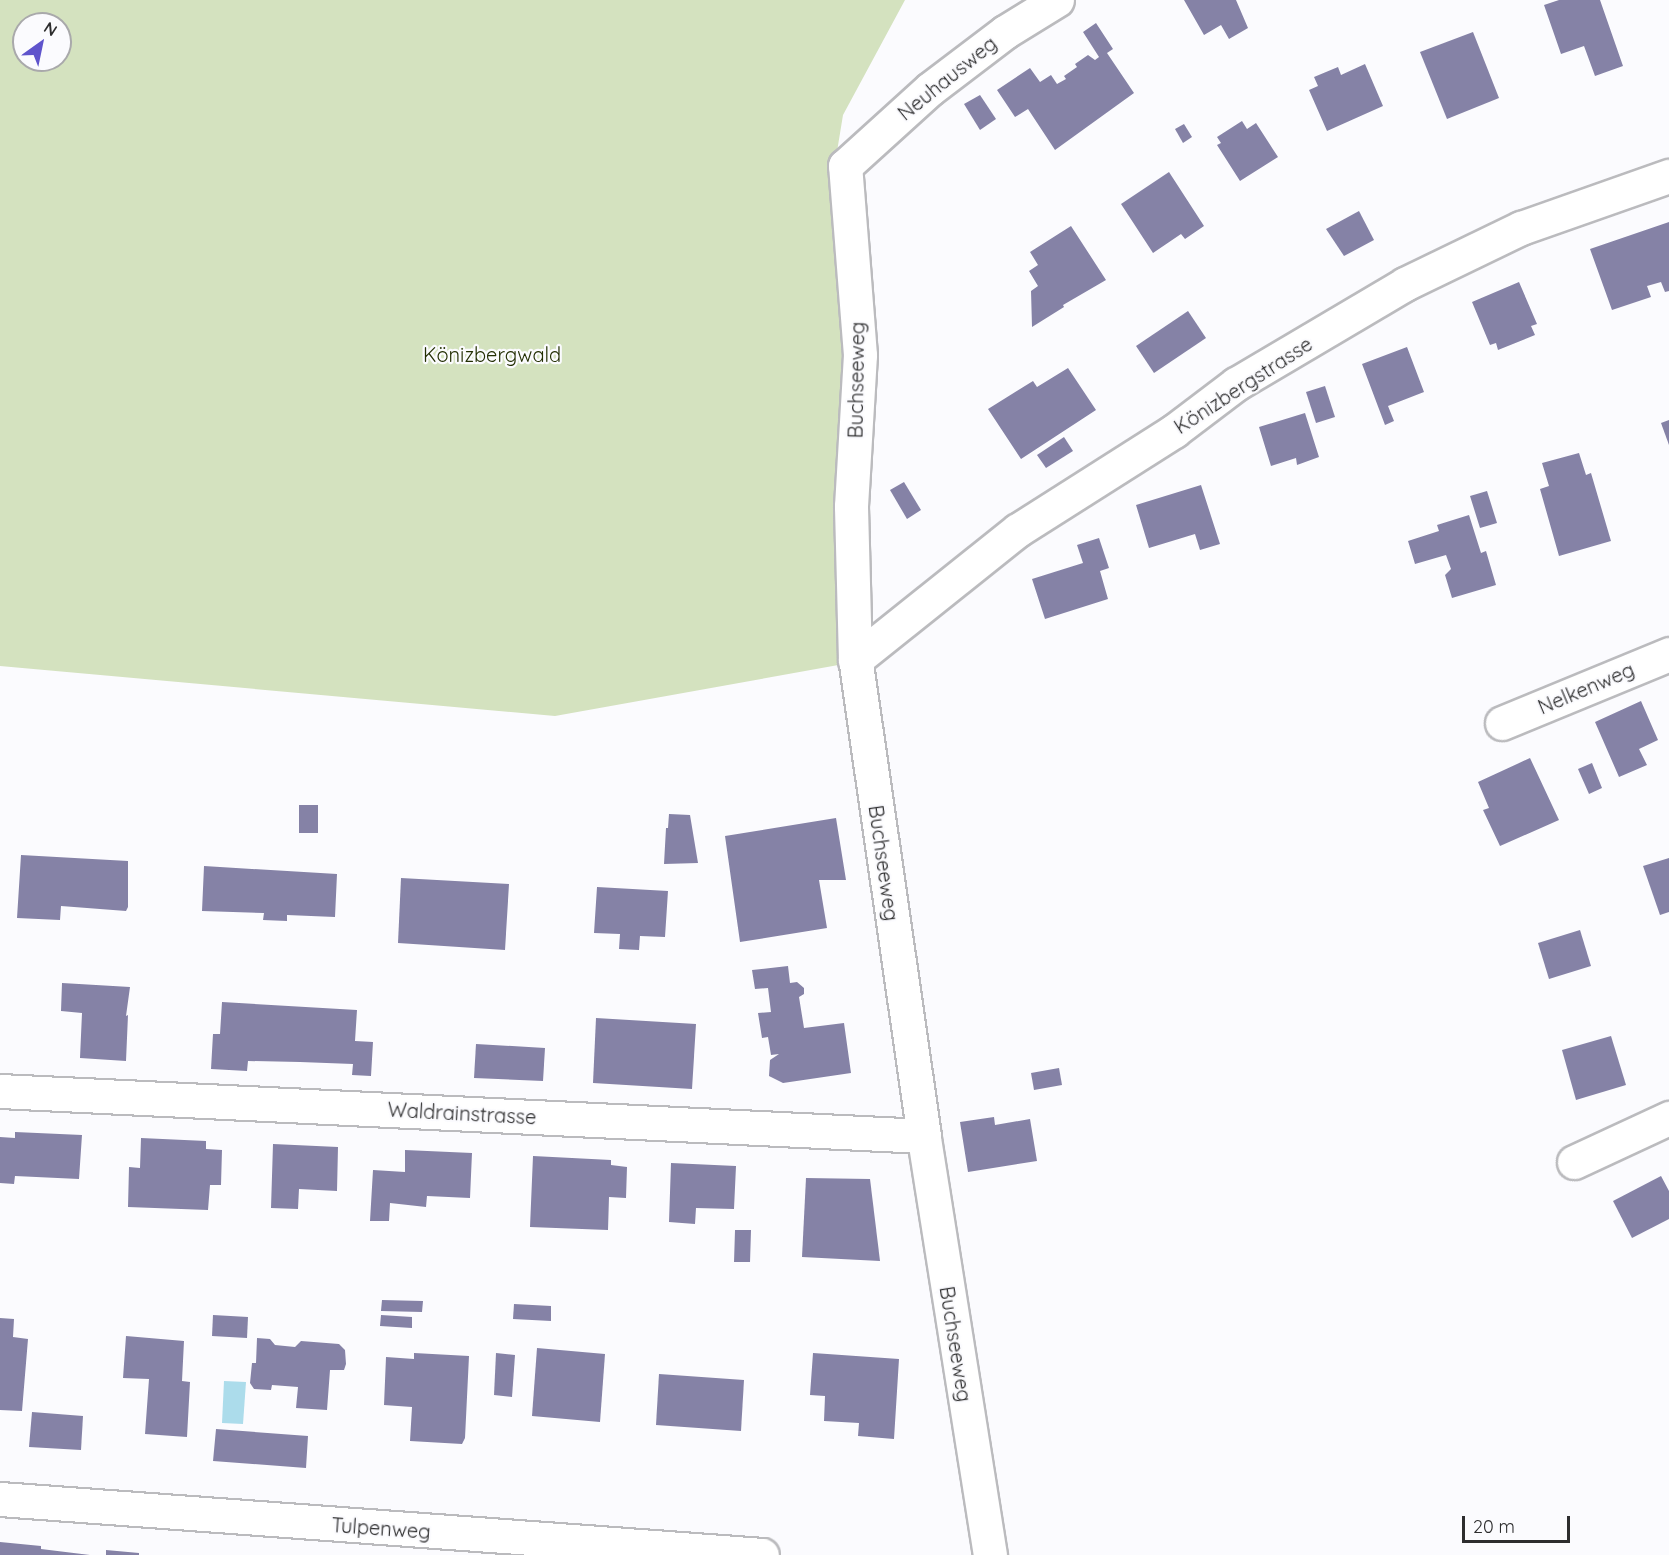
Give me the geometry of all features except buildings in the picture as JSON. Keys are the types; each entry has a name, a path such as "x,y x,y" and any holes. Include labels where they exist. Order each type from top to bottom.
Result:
{"street":[{"name":"Neuhausweg","path":"845,166 930,88 1005,32 1057,0"},
{"name":"Buchseeweg","path":"845,166 860,355 851,506 855,660 924,1136 990,1555"},
{"name":"Könizbergstrasse","path":"855,660 1018,530 1174,431 1236,384 1405,284 1521,228 1669,176"},
{"name":"Nelkenweg","path":"1502,723 1669,654"},
{"name":"Waldrainstrasse","path":"0,1091 924,1136"},
{"path":"1574,1162 1669,1118"},
{"name":"Tulpenweg","path":"0,1499 762,1555"}],"green space":[{"name":"Könizbergwald","path":"0,0 905,0 843,115 833,176 850,346 855,662 555,716 0,666"}],"water":[{"path":"224,1381 246,1382 243,1424 222,1423"}]}
